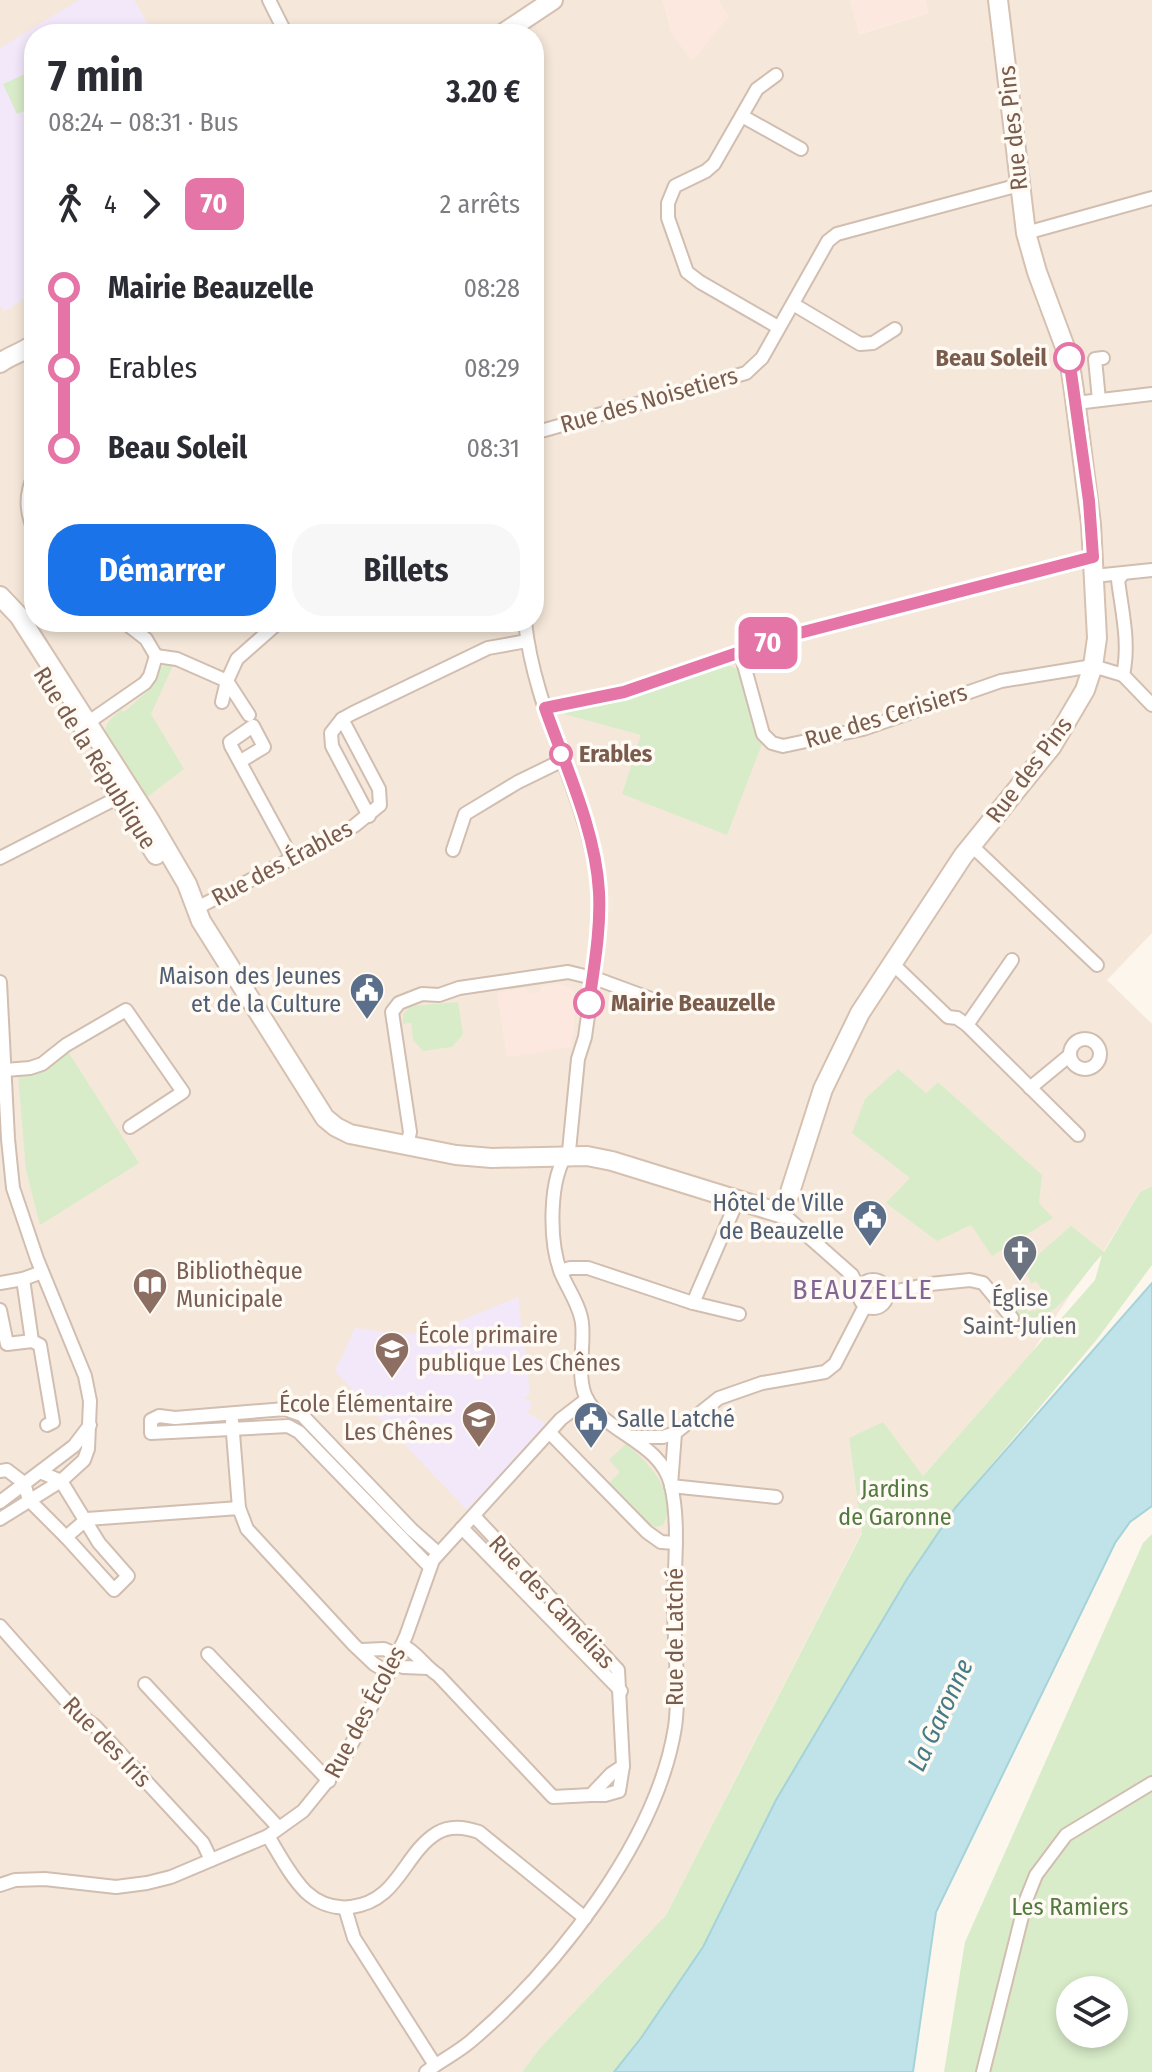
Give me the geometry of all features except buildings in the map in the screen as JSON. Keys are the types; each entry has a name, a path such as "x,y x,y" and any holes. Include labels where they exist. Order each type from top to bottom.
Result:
{"street":[{"path":"269,0 281,24"},
{"path":"517,24 553,0"},
{"name":"Rue des Pins","path":"783,1214 829,1075 860,1013 971,845 1052,746 1085,690 1093,666 1097,638 1089,501 1076,403 1069,358 1026,233 998,0"},
{"path":"776,75 757,89 714,164 675,186 668,203 668,218 687,272 778,327"},
{"path":"742,116 801,149"},
{"name":"Rue des Noisetiers","path":"544,430 746,373 762,358 828,241 837,234 1019,185"},
{"path":"1026,233 1152,198"},
{"path":"793,304 860,344 873,343 895,329"},
{"path":"0,363 24,351"},
{"path":"0,375 24,353"},
{"path":"1099,400 1095,359 1103,358"},
{"path":"1076,403 1152,394"},
{"path":"545,708 624,692 784,637 1093,567 1123,574 1152,570"},
{"path":"1123,574 1118,580 1127,642 1123,675"},
{"name":"Rue de la République","path":"2,599 8,620 87,724 86,743 187,884 195,909 325,1118 336,1127 350,1134 472,1157 587,1156 783,1214"},
{"path":"87,724 145,683 150,676 156,656 146,639 137,632"},
{"path":"222,702 237,659 268,632"},
{"path":"526,632 545,708 587,828 596,869 599,907 593,977 585,1037 578,1059 569,1151 558,1175 553,1227 556,1256 582,1319 582,1382 587,1399"},
{"path":"342,719 488,648 527,641"},
{"name":"Rue des Cerisiers","path":"741,654 763,734 772,743 783,746 863,729 1001,681 1093,666"},
{"path":"156,656 177,659 227,681 249,715"},
{"path":"1093,666 1123,675 1152,705"},
{"name":"Rue des Érables","path":"195,909 369,816 380,805 379,789 342,719 331,733 332,746 369,816"},
{"path":"453,850 465,814 518,782 563,760"},
{"path":"241,761 292,858"},
{"path":"2,858 125,794"},
{"path":"971,845 1097,965"},
{"path":"967,1025 1012,960"},
{"path":"893,964 948,1017 957,1018 967,1025 1078,1135"},
{"path":"407,1145 410,1132 392,1012 399,1003 422,994 439,995 459,988 568,972 593,977 669,1003"},
{"path":"0,982 13,1188 42,1272 85,1376 90,1401 88,1449 84,1460 61,1481 0,1519"},
{"path":"5,1070 42,1064 66,1045 126,1010 183,1092 130,1127"},
{"path":"1030,1088 1070,1055"},
{"path":"693,1303 738,1199"},
{"path":"783,1214 852,1275 859,1289 859,1298 865,1306 869,1308 884,1303 887,1293 883,1284 875,1280 865,1282 859,1289"},
{"path":"561,1271 588,1268 693,1303 739,1314"},
{"path":"0,1283 42,1272"},
{"path":"23,1279 32,1341"},
{"path":"887,1293 970,1280 983,1283 1012,1318"},
{"path":"630,1437 663,1437 675,1433 719,1398 762,1383 825,1372 835,1364 865,1306"},
{"path":"0,1310 7,1344 32,1341 40,1345 53,1422 47,1425"},
{"name":"Rue des Écoles","path":"0,1885 15,1880 45,1879 116,1887 171,1877 273,1832 303,1811 341,1764 396,1659 429,1566 561,1419 587,1399"},
{"name":"Rue de Latché","path":"430,2069 470,2042 536,1978 585,1918 642,1823 670,1749 676,1724 676,1543 671,1486 662,1465 587,1399"},
{"path":"429,1566 299,1432 288,1426 151,1433 151,1420 159,1416 175,1418 285,1409 302,1415 438,1553"},
{"path":"66,1537 87,1519 239,1508 232,1413"},
{"path":"0,1502 74,1446 90,1425"},
{"path":"550,1433 647,1532 661,1542 676,1543"},
{"path":"675,1433 671,1486 776,1497"},
{"path":"0,1471 7,1470 24,1483 29,1500 114,1590 128,1576 99,1543 61,1481 40,1472"},
{"path":"356,1491 366,1481"},
{"name":"Rue des Camélias","path":"239,1508 247,1529 374,1664 419,1656 553,1797 591,1795 623,1766 618,1670 474,1516"},
{"name":"Rue des Camélias","path":"462,1528 621,1691"},
{"name":"Rue des Iris","path":"0,1626 38,1666 48,1682 95,1726 203,1843 211,1860"},
{"path":"361,1650 384,1649 403,1667 428,1668"},
{"path":"208,1654 329,1781"},
{"path":"145,1684 273,1832 296,1880 319,1901 345,1908 360,1906 383,1895 439,1832 467,1828 479,1832 585,1918"},
{"path":"983,2072 1026,1900 1036,1875 1066,1835 1152,1783"},
{"path":"345,1908 358,1946 430,2069"}],"shaded area":[{"path":"0,0 663,0 672,34 728,17 718,0 850,0 860,34 928,13 925,0 1152,0 1152,933 1107,980 1152,1024 1152,1186 1140,1192 1103,1252 1032,1352 923,1476 849,1438 862,1532 666,1915 540,2048 522,2072 0,2072","holes":["938,1082 981,1122 1039,1203 971,1225 887,1204 911,1179 926,1093"]},
{"path":"79,0 134,0 148,24 40,24"},
{"path":"663,0 718,0 728,17 692,61 672,34"},
{"path":"850,0 925,0 928,13 859,34"},
{"path":"24,33 24,299 4,312 0,305 0,48"},
{"path":"558,984 572,988 577,999 571,1047 507,1057 497,993 526,988 530,993 540,992 541,986"},
{"path":"518,1297 530,1393 524,1398 532,1402 528,1413 546,1424 467,1510 335,1371 355,1328 423,1334 447,1329"}],"green space":[{"path":"24,75 24,111 17,114 3,84"},
{"path":"174,663 151,714 184,769 146,798 104,738 104,733 114,716 121,710 124,712 149,690 161,667"},
{"path":"725,665 738,669 755,733 762,744 727,835 622,794 641,735 564,714 565,709 636,694"},
{"path":"458,1002 463,1034 452,1047 423,1051 413,1040 411,1023 403,1024 403,1014 411,1006"},
{"path":"67,1050 139,1163 40,1225 26,1170 18,1074"},
{"path":"898,1069 926,1093 938,1082 1042,1175 1039,1203 1053,1218 992,1256 971,1225 937,1241 886,1203 910,1178 852,1133 865,1099"},
{"name":"Jardins de Garonne","path":"1152,1186 1152,1265 1098,1338 955,1508 907,1579 776,1800 703,1947 641,2038 614,2072 522,2072 540,2048 666,1915 862,1533 849,1438 883,1422 923,1476 1095,1280 1102,1255 1063,1301 1039,1317 1026,1317 1012,1311 1018,1306 1022,1311 1027,1308 1027,1312 1034,1310 1035,1313 1043,1308 1042,1301 1047,1297 1036,1281 1031,1284 1024,1270 1017,1266 1020,1264 1024,1267 1071,1226 1104,1252 1140,1192"},
{"path":"626,1444 659,1479 667,1502 663,1525 656,1527 648,1524 609,1483 620,1472 609,1460"},
{"name":"Les Ramiers","path":"1152,1534 1152,2072 944,2072 965,1942 1143,1543"}],"water":[{"name":"La Garonne","path":"1152,1283 1152,1506 1130,1522 1115,1543 936,1912 913,2072 614,2072 703,1947 776,1800 907,1579 955,1508"}],"bus line":[{"name":"70","path":"589,1003 599,907 596,869 587,828 545,708 624,692 784,637 1093,557 1089,501 1069,358"}],"place":[{"name":"Beau Soleil","path":"1069,358"},
{"name":"Erables","path":"561,754"},
{"name":"Mairie Beauzelle","path":"589,1003"},
{"name":"Maison des Jeunes et de la Culture","path":"367,1021"},
{"name":"Hôtel de Ville de Beauzelle","path":"870,1248"},
{"name":"Église Saint-Julien","path":"1020,1283"},
{"name":"Bibliothèque Municipale","path":"150,1316"},
{"name":"École primaire publique Les Chênes","path":"392,1380"},
{"name":"École Élémentaire Les Chênes","path":"479,1449"},
{"name":"Salle Latché","path":"591,1450"}],"district":[{"name":"BEAUZELLE","path":"863,1289"}]}
